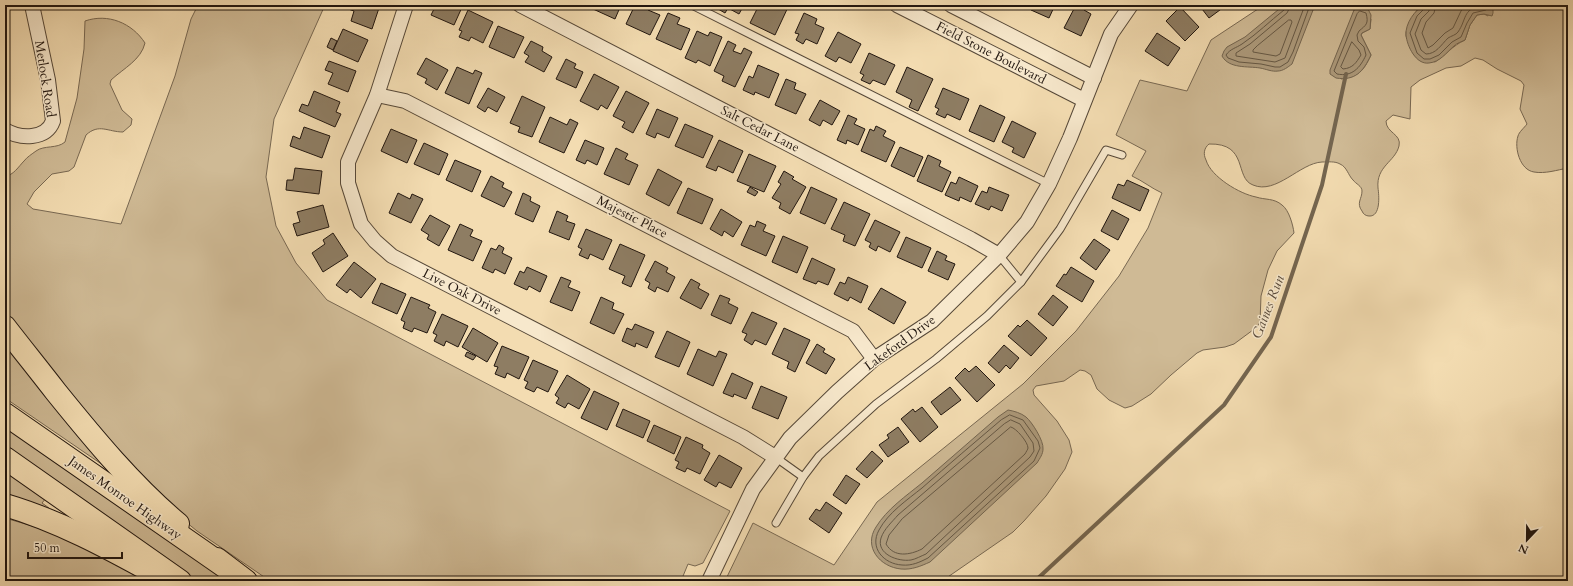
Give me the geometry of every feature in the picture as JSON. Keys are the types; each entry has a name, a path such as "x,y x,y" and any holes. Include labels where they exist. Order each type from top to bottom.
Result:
{"highway":[{"path":"5,327 117,466 151,501 238,576"},
{"name":"James Monroe Highway","path":"5,414 238,576"},
{"path":"5,458 180,581"},
{"path":"5,505 56,522 86,536 170,581"}],"street":[{"name":"Metlock Road","path":"5,130 12,134 31,136 46,131 51,127 53,121 48,80 32,5"},
{"name":"Live Oak Drive","path":"406,5 377,95 348,162 348,183 361,224 375,241 392,256 743,437 775,457"},
{"name":"Salt Cedar Lane","path":"520,5 971,239 998,255"},
{"name":"Field Stone Boulevard","path":"897,5 1084,100"},
{"name":"Field Stone Boulevard","path":"951,5 1094,78"},
{"name":"Lakeford Drive","path":"709,581 750,495 775,457 796,433 837,392 874,359 932,321 998,255 1027,222 1049,184 1070,138 1110,34 1128,6"},
{"name":"Majestic Place","path":"377,95 406,101 853,331 874,359"}],"lane":[{"path":"692,5 1049,184"},
{"path":"776,523 803,477 819,456 876,404 936,359 987,316 1021,282 1060,230 1106,150 1122,156"},
{"path":"998,255 1021,282"},
{"path":"775,457 803,477"}],"shaded area":[{"path":"198,5 325,5 274,119 266,177 276,226 296,263 327,300 730,511 703,563 695,566 688,564 681,581 270,581 197,531 163,503 49,371 5,315 5,176 13,173 27,158 39,149 58,146 65,142 77,98 84,49 85,21 102,18 119,22 133,30 145,43 136,59 111,80 110,84 122,110 132,119 131,125 123,132 104,129 95,129 91,131 86,135 74,167 69,171 52,174 34,192 27,204 33,209 121,224 175,76 191,19"},
{"path":"1264,5 1425,5 1418,8 1406,32 1406,36 1414,55 1435,62 1456,45 1465,40 1470,25 1477,15 1484,14 1488,16 1490,6 1488,5 1568,5 1568,168 1551,172 1534,172 1525,167 1519,158 1517,146 1519,134 1527,124 1520,109 1524,85 1521,81 1483,60 1475,58 1461,66 1446,68 1420,80 1411,87 1410,119 1393,115 1386,121 1388,128 1398,139 1399,146 1394,156 1380,174 1378,181 1379,200 1376,213 1373,215 1368,216 1363,213 1359,206 1362,194 1361,188 1351,178 1344,167 1338,163 1322,162 1314,164 1305,167 1270,186 1262,187 1253,185 1247,181 1239,162 1230,149 1222,145 1209,144 1204,151 1204,156 1214,173 1227,184 1242,192 1279,203 1287,210 1293,226 1294,233 1277,251 1268,270 1261,296 1260,322 1257,327 1234,344 1225,347 1203,350 1197,353 1151,394 1132,406 1125,408 1109,400 1097,389 1091,375 1085,371 1080,370 1064,381 1036,386 1033,390 1034,395 1057,421 1069,440 1072,452 1065,469 1046,496 1013,532 942,581 725,581 753,523 834,565 877,502 1023,384 1076,331 1119,276 1148,228 1162,193 1132,176 1146,151 1116,135 1140,80 1187,91 1211,40","holes":["1358,8 1371,19 1370,29 1361,35 1371,55 1360,72 1356,75 1341,79"]},
{"path":"5,337 119,476 5,398"},
{"path":"5,426 230,581 195,581 5,449"},
{"path":"5,470 46,498 42,503 49,508 47,516 5,501"},
{"path":"5,518 46,530 125,565 149,581 5,581"}],"water":[{"path":"1284,5 1315,5 1292,64 1285,69 1274,71 1234,65 1225,60 1222,56 1227,47 1245,37"},
{"path":"1425,5 1488,5 1493,10 1493,13 1492,16 1484,14 1477,15 1470,25 1465,40 1455,45 1443,57 1436,61 1424,63 1416,58 1410,49 1406,31 1411,17"},
{"path":"1363,7 1368,9 1371,15 1370,29 1361,35 1371,55 1365,66 1358,74 1353,77 1343,79 1336,78 1330,74 1330,70 1354,10"},
{"path":"1008,410 1017,412 1026,417 1042,441 1042,454 1037,463 930,562 913,568 901,569 886,564 880,560 873,549 871,542 872,534 880,520 897,503"}],"building":[{"path":"349,5 370,5 379,8 372,29 351,21 354,11 348,9"},
{"path":"436,5 463,5 454,25 431,15"},
{"path":"594,5 621,5 615,19 593,9"},
{"path":"635,5 650,5 648,10 660,15 650,35 626,24"},
{"path":"713,5 744,5 739,14 728,8 725,13"},
{"path":"759,5 789,5 775,35 750,23"},
{"path":"1034,5 1055,5 1049,18 1031,10"},
{"path":"1076,5 1087,5 1084,10 1091,14 1081,36 1064,28"},
{"path":"1199,5 1223,5 1224,7 1209,18"},
{"path":"1180,7 1199,27 1185,41 1166,21"},
{"path":"468,10 493,22 483,43 471,37 469,41 459,37 462,31 459,30"},
{"path":"668,13 680,18 677,24 690,29 681,50 656,39"},
{"path":"804,13 817,19 815,24 824,28 817,44 806,39 803,44 796,40 799,34 795,33"},
{"path":"498,26 524,37 514,58 489,47"},
{"path":"343,29 368,40 358,62 333,51"},
{"path":"697,31 708,36 710,32 722,37 710,66 698,60 696,63 685,58"},
{"path":"838,32 861,44 851,63 839,57 836,62 825,56"},
{"path":"1157,33 1180,48 1168,66 1145,51"},
{"path":"331,38 337,41 333,50 327,47"},
{"path":"531,41 543,47 542,51 552,57 544,72 525,62 529,56 524,53"},
{"path":"728,41 736,45 733,51 741,54 744,48 752,52 735,87 722,81 724,76 714,71"},
{"path":"869,53 895,65 885,85 873,80 870,84 861,80 864,75 860,73"},
{"path":"426,58 448,70 437,90 425,83 427,79 417,74"},
{"path":"566,59 576,64 574,68 583,72 576,88 556,79"},
{"path":"329,61 356,71 348,92 328,84 333,73 325,70"},
{"path":"758,65 779,74 769,98 755,92 754,95 743,90 749,76 753,78"},
{"path":"457,67 473,74 475,70 482,73 469,104 445,93"},
{"path":"907,67 933,79 918,111 909,107 912,100 896,92"},
{"path":"594,74 619,87 607,109 601,105 598,110 580,101"},
{"path":"786,79 796,83 794,89 806,94 796,114 775,105"},
{"path":"488,88 505,97 497,112 488,107 485,112 477,107"},
{"path":"943,88 969,99 960,120 947,114 945,118 936,114 939,109 935,107"},
{"path":"314,91 340,102 336,112 341,114 335,127 299,111 302,104 308,106"},
{"path":"626,91 649,103 633,133 622,127 625,122 613,116"},
{"path":"522,96 545,107 532,137 518,132 520,127 510,123"},
{"path":"820,100 840,111 832,125 823,120 820,126 809,120"},
{"path":"980,105 1005,117 994,142 969,131"},
{"path":"657,109 678,118 669,138 657,133 655,138 646,134"},
{"path":"848,115 857,119 854,124 865,129 858,145 847,140 846,144 837,140"},
{"path":"550,117 567,125 570,119 578,123 564,153 539,142"},
{"path":"1012,121 1036,133 1024,158 1012,152 1014,148 1002,142"},
{"path":"685,124 713,136 703,158 675,146"},
{"path":"876,126 886,131 883,136 895,142 886,162 861,151 870,129 874,131"},
{"path":"304,127 330,136 322,158 290,146 293,136 300,139"},
{"path":"391,129 417,140 407,163 381,151"},
{"path":"585,140 604,148 597,165 587,160 585,164 576,160"},
{"path":"719,140 743,151 733,173 718,166 716,171 706,167"},
{"path":"424,143 448,154 439,175 414,164"},
{"path":"900,147 923,157 914,177 891,166"},
{"path":"616,148 628,154 625,159 638,165 629,185 604,174"},
{"path":"749,154 776,166 764,192 737,181"},
{"path":"928,155 941,161 939,166 951,172 942,192 917,181"},
{"path":"455,160 481,171 472,192 446,180"},
{"path":"295,168 322,171 319,194 286,190 287,180 293,180"},
{"path":"658,169 682,182 669,206 646,194"},
{"path":"784,171 794,177 792,179 806,187 790,214 779,208 781,203 772,198 781,184 778,182"},
{"path":"491,176 504,183 502,187 512,192 504,207 481,196"},
{"path":"959,177 978,186 971,202 960,197 959,201 945,195 951,182 956,184"},
{"path":"1127,180 1149,190 1140,211 1112,198 1118,184 1124,186"},
{"path":"750,187 758,192 755,196 747,192"},
{"path":"811,187 837,199 825,224 800,213"},
{"path":"989,187 1009,195 1002,211 991,206 989,210 975,204 982,191 987,193"},
{"path":"688,188 713,199 702,224 677,213"},
{"path":"398,193 410,199 412,194 423,199 411,223 389,213"},
{"path":"523,193 531,197 530,201 540,206 533,222 515,214"},
{"path":"844,202 870,214 855,246 843,241 845,235 831,229"},
{"path":"323,205 329,227 297,236 293,224 300,222 297,212"},
{"path":"721,209 742,222 733,237 724,231 722,236 710,229"},
{"path":"1112,210 1129,219 1118,240 1101,231"},
{"path":"557,211 568,216 566,221 575,224 569,240 549,232"},
{"path":"430,215 450,226 439,246 427,239 429,235 421,230"},
{"path":"875,220 900,232 890,252 878,246 876,251 869,247 871,243 865,240"},
{"path":"757,221 766,225 763,231 775,236 766,256 741,245 750,225 755,227"},
{"path":"460,224 473,230 470,236 482,241 473,261 448,250"},
{"path":"586,229 612,240 603,260 590,254 588,259 579,255 582,249 578,247"},
{"path":"333,233 348,256 323,272 312,253 325,244 323,240"},
{"path":"783,236 808,247 797,273 772,262"},
{"path":"906,237 931,248 922,268 897,257"},
{"path":"1094,239 1110,250 1096,270 1080,258"},
{"path":"620,244 645,255 631,287 622,283 625,276 609,269"},
{"path":"499,245 504,248 502,253 512,258 505,274 495,269 493,273 482,268 491,248 496,250"},
{"path":"937,251 947,256 945,260 955,264 948,280 928,271"},
{"path":"812,258 835,269 828,285 818,281 816,284 803,279"},
{"path":"655,261 668,268 666,272 675,277 668,292 657,287 655,292 648,288 650,283 645,280"},
{"path":"354,262 376,279 361,298 350,289 347,293 336,285"},
{"path":"527,267 547,276 540,292 529,286 527,290 514,284 520,271 524,273"},
{"path":"1071,267 1094,281 1082,302 1056,286"},
{"path":"561,277 571,281 568,287 580,292 572,311 550,302"},
{"path":"848,277 868,286 861,303 850,297 848,301 834,294 840,282 845,284"},
{"path":"691,279 700,284 698,288 709,294 701,309 680,298"},
{"path":"381,283 406,294 397,314 372,303"},
{"path":"881,288 906,302 894,324 868,309"},
{"path":"720,295 730,299 728,303 738,308 731,324 711,315"},
{"path":"1053,295 1068,307 1053,326 1038,314"},
{"path":"411,297 430,305 428,308 436,312 427,333 414,328 412,332 403,328 405,322 401,320"},
{"path":"601,297 614,303 612,309 624,314 614,334 590,323"},
{"path":"752,312 777,323 766,345 755,340 752,345 744,340 747,334 742,332"},
{"path":"442,314 468,326 458,347 446,341 444,346 434,341 437,335 433,333"},
{"path":"1027,320 1047,338 1031,356 1008,336 1018,325 1020,327"},
{"path":"635,324 654,332 647,348 636,343 635,347 622,341 627,328 632,330"},
{"path":"473,328 498,343 487,362 462,347"},
{"path":"784,328 810,340 795,372 787,368 789,362 772,354"},
{"path":"667,331 690,342 679,367 655,357"},
{"path":"817,344 825,349 823,352 835,359 826,374 806,363"},
{"path":"1004,345 1019,358 1010,369 1006,365 999,373 988,363"},
{"path":"502,346 529,357 519,379 507,373 505,378 495,374 498,367 494,366"},
{"path":"698,349 716,357 719,351 727,354 713,386 687,374"},
{"path":"467,352 476,356 473,360 465,356"},
{"path":"533,360 558,371 548,392 537,387 534,392 525,388 528,382 524,380"},
{"path":"976,366 995,385 977,402 955,378 965,368 969,372"},
{"path":"732,373 753,383 746,399 734,394 733,397 723,393"},
{"path":"567,375 590,389 579,409 568,403 565,408 556,403 559,398 555,395"},
{"path":"761,386 787,397 778,419 752,408"},
{"path":"950,387 961,400 941,415 931,402"},
{"path":"594,391 619,403 607,430 581,418"},
{"path":"922,407 938,427 920,442 901,419 913,409 915,412"},
{"path":"623,409 650,421 643,438 616,426"},
{"path":"654,425 681,437 674,454 647,441"},
{"path":"898,427 909,442 888,457 879,445 889,438 887,435"},
{"path":"686,437 703,445 702,448 710,453 700,474 687,468 685,472 676,468 679,462 675,460"},
{"path":"872,451 883,461 867,478 856,469"},
{"path":"719,455 742,468 731,488 719,482 716,487 704,480"},
{"path":"846,475 860,484 846,504 833,495"},
{"path":"826,502 842,513 829,533 809,519 816,509 820,511"}],"waterway":[{"name":"Gaines Run","path":"1035,581 1224,405 1271,337 1322,185 1346,74"}]}
